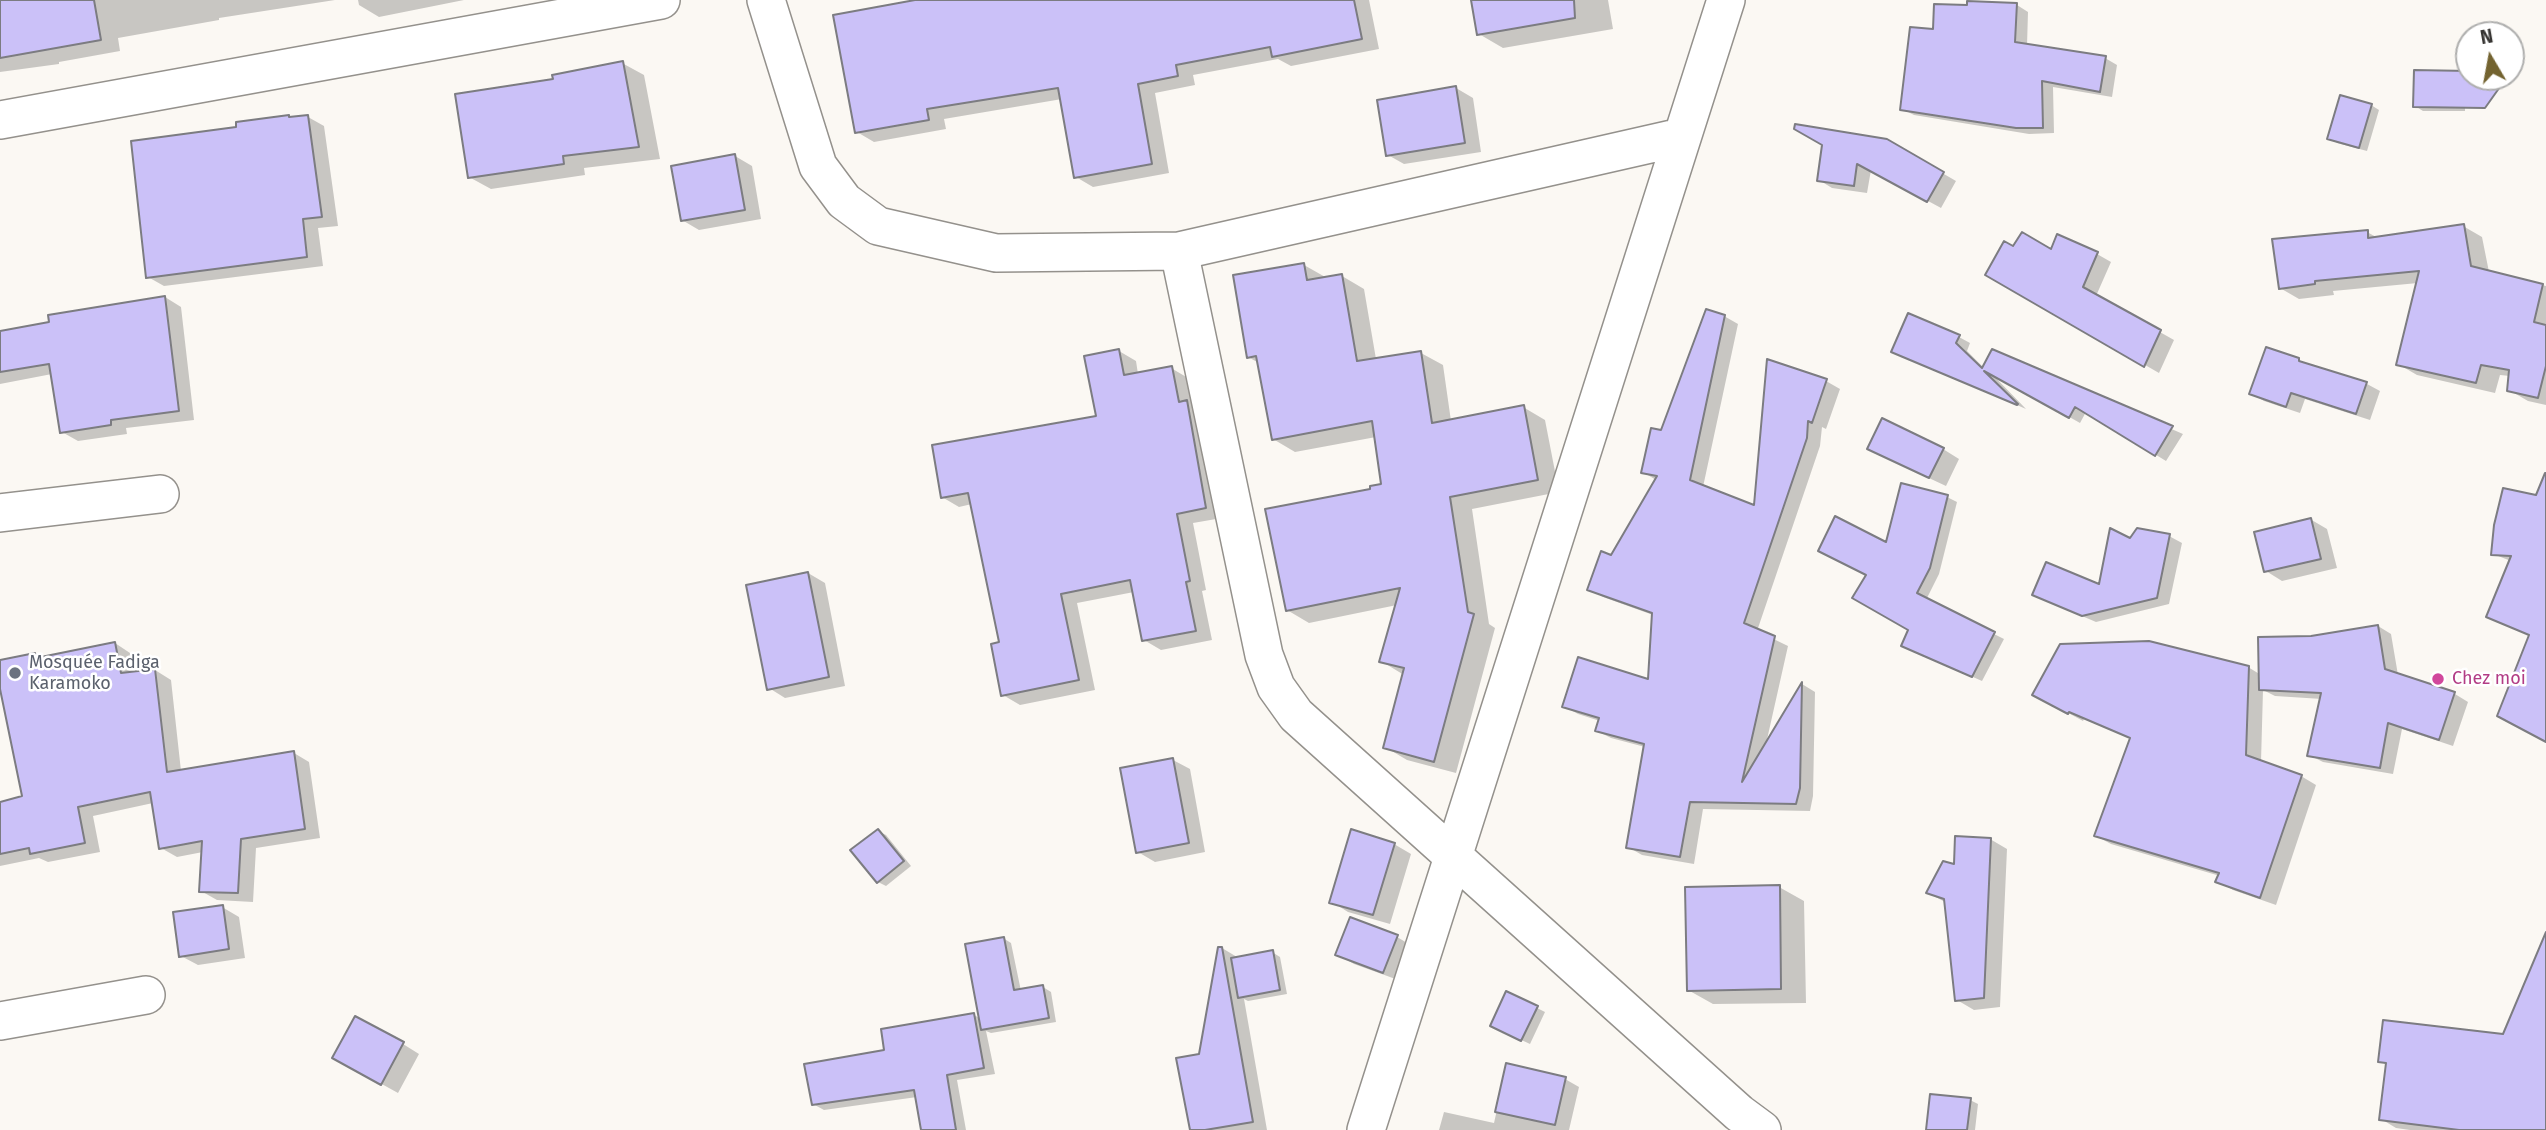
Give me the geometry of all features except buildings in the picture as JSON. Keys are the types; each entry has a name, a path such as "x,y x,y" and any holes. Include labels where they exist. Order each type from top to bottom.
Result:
{"street":[{"path":"0,120 661,0"},
{"path":"766,0 818,166 844,201 878,226 996,253 1179,251 1681,137"},
{"path":"1366,1130 1726,0"},
{"path":"1179,251 1264,655 1276,687 1296,715 1739,1113 1762,1130"},
{"path":"0,513 160,494"},
{"path":"0,1021 146,995"}],"place":[{"name":"Mosquée Fadiga Karamoko","path":"15,673"},
{"name":"Chez moi","path":"2438,679"}]}
